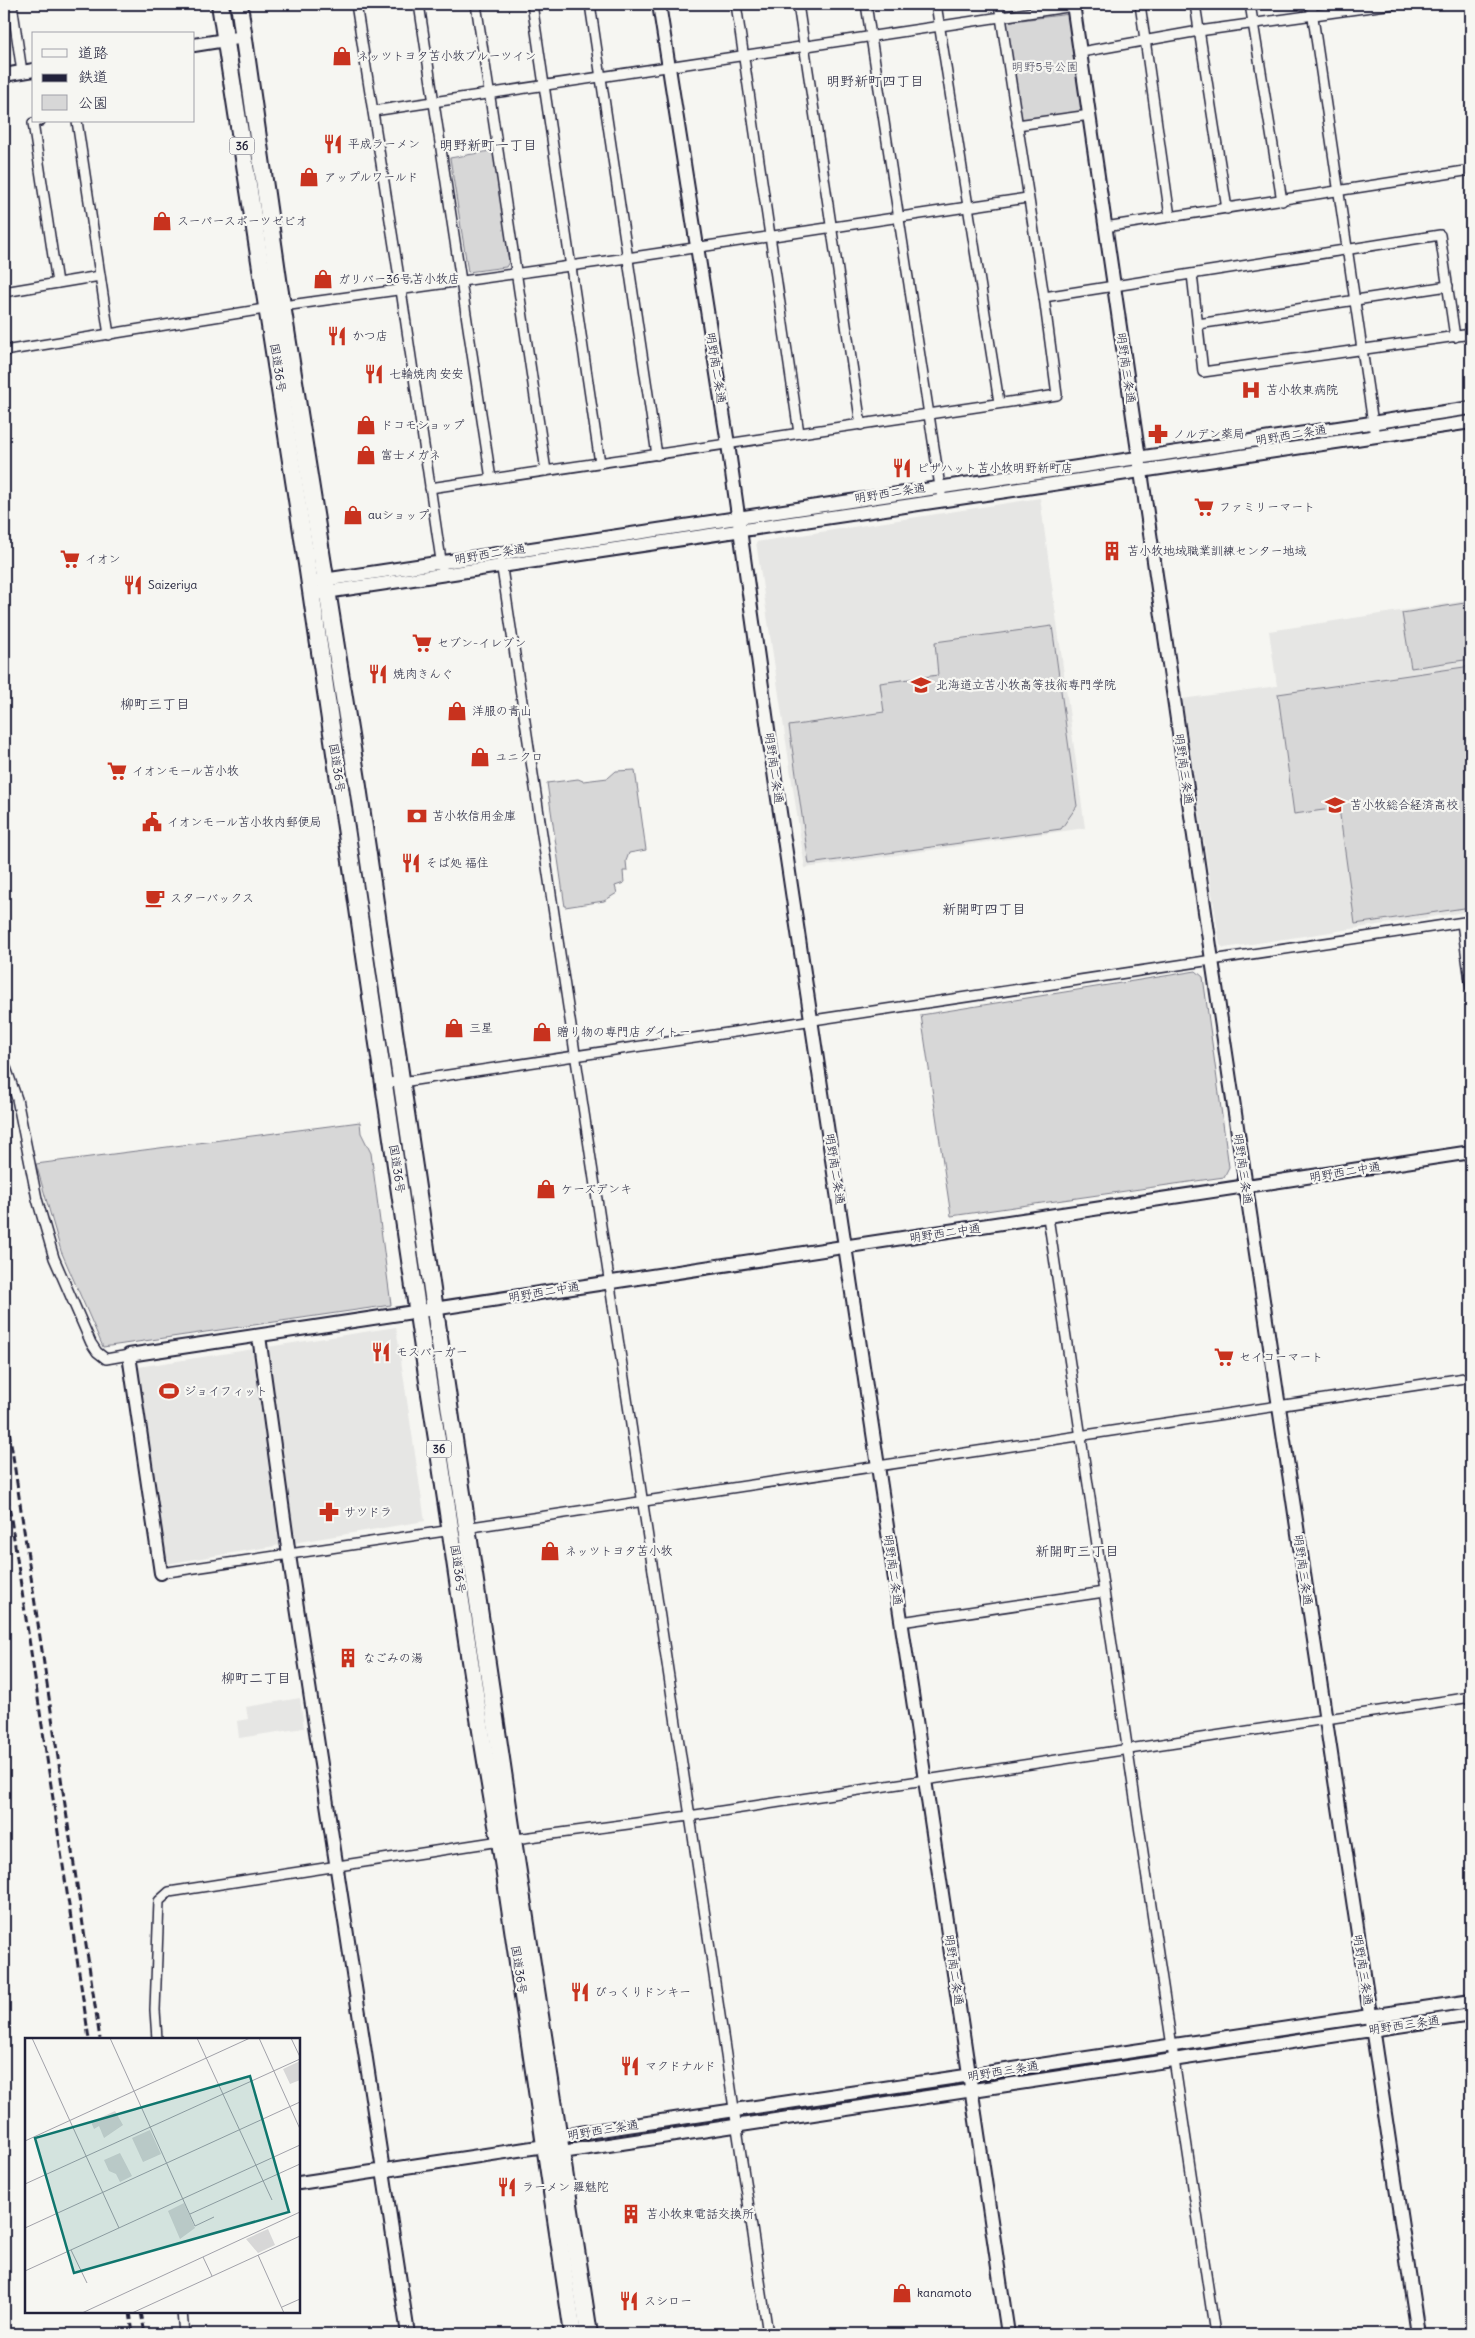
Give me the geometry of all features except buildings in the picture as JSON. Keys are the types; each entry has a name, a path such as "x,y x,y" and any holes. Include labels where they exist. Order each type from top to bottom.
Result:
{"highway":[{"name":"国道36号","path":"220,4 224,40 275,308 318,587 402,1082 426,1311"},
{"name":"国道36号","path":"239,4 275,308"},
{"name":"国道36号","path":"318,587 385,1083 426,1311 460,1529 487,1772 506,1841 560,2144 589,2334"},
{"name":"国道36号","path":"506,1841 573,2334"}],"street":[{"path":"4,75 28,71 12,4"},
{"path":"356,4 442,567"},
{"path":"419,4 491,479"},
{"path":"476,4 546,471"},
{"path":"532,4 573,266 600,463"},
{"path":"590,4 657,454"},
{"name":"明野南二条通","path":"659,4 667,67 739,516 847,1247 900,1622 926,1780 1008,2334"},
{"path":"736,4 769,236 800,433"},
{"path":"798,4 861,425"},
{"path":"866,4 942,499"},
{"path":"936,4 966,206 999,402"},
{"path":"430,488 1056,395 1044,296 1027,198 999,4"},
{"path":"1140,4 1170,217"},
{"path":"1195,4 1227,209"},
{"path":"1250,4 1282,201"},
{"path":"1311,4 1349,249 1375,437"},
{"path":"1081,52 1199,31 1393,4"},
{"path":"373,111 490,95 1074,5"},
{"name":"明野南三条通","path":"1074,5 1212,960 1418,2334"},
{"path":"195,45 244,37"},
{"path":"1016,125 1090,116"},
{"path":"33,122 57,284"},
{"path":"77,122 109,335"},
{"path":"1105,227 1282,201 1471,170"},
{"path":"4,351 275,308 573,266 696,246 1027,198"},
{"path":"1044,296 1440,235 1455,337"},
{"path":"1192,274 1203,372 1471,334"},
{"path":"4,292 100,276"},
{"path":"1198,324 1355,302 1448,286"},
{"name":"明野西二条通","path":"501,558 740,529 942,499 1373,422 1471,408"},
{"name":"明野西二条通","path":"318,587 501,558 739,516 941,486 1375,437 1471,422"},
{"path":"501,558 768,2334"},
{"path":"385,1083 402,1082 1471,922"},
{"path":"1462,923 1471,988"},
{"path":"4,1062 17,1099 37,1199 54,1258 91,1343 97,1352 106,1359 129,1355 161,1573 1471,1377"},
{"name":"明野西二中通","path":"129,1355 426,1311 610,1281 1246,1188 1471,1152"},
{"path":"1048,1217 1215,2334"},
{"path":"259,1336 289,1555 408,2334"},
{"path":"900,1622 1104,1592"},
{"path":"157,2038 155,2010 159,1902 169,1892 506,1841 689,1816 1471,1697"},
{"name":"明野西三条通","path":"546,2146 737,2125 1174,2060 1371,2023 1471,2001"},
{"name":"明野西三条通","path":"560,2144 734,2110 1172,2045 1371,2023 1471,2015"},
{"path":"300,2183 546,2146"},
{"path":"182,2313 184,2334"}],"shaded area":[{"name":"北海道立苫小牧高等技術専門学院","path":"1040,498 1085,828 805,868 756,542"},
{"name":"苫小牧総合経済高校","path":"1471,600 1471,911 1224,948 1220,945 1182,699 1277,686 1269,631"},
{"path":"396,1327 425,1521 166,1564 138,1367"},
{"path":"300,1698 304,1728 239,1738 237,1721 248,1719 246,1707"}],"green space":[{"name":"明野5号公園","path":"1070,14 1085,113 1020,122 1005,22"},
{"path":"490,151 495,154 509,262 506,267 468,272 450,158"},
{"path":"1471,602 1471,659 1411,668 1402,613"},
{"path":"1052,626 1077,806 1061,829 809,864 789,726 884,712 880,683 938,675 935,642"},
{"path":"1471,666 1471,907 1355,924 1339,808 1294,814 1278,694"},
{"path":"635,770 646,850 629,853 626,861 627,871 623,871 624,883 615,886 617,893 604,901 565,907 547,783 608,778 616,771"},
{"path":"1196,971 1203,977 1229,1167 1224,1177 951,1216 921,1015"},
{"path":"360,1122 361,1133 371,1153 391,1305 103,1347 61,1251 36,1164"}],"railway":[{"path":"4,1396 100,2038"},
{"path":"4,1472 89,2038"},
{"path":"130,2313 133,2334"},
{"path":"141,2313 145,2334"}],"place":[{"name":"ネッツトヨタ苫小牧ブルーツイン","path":"342,56"},
{"name":"平成ラーメン","path":"333,144"},
{"name":"アップルワールド","path":"309,177"},
{"name":"スーパースポーツゼビオ","path":"162,221"},
{"name":"ガリバー36号苫小牧店","path":"323,279"},
{"name":"かつ店","path":"337,336"},
{"name":"七輪焼肉 安安","path":"374,374"},
{"name":"苫小牧東病院","path":"1251,390"},
{"name":"ドコモショップ","path":"366,425"},
{"name":"ノルデン薬局","path":"1158,434"},
{"name":"富士メガネ","path":"366,455"},
{"name":"ピザハット苫小牧明野新町店","path":"902,468"},
{"name":"ファミリーマート","path":"1204,507"},
{"name":"auショップ","path":"353,515"},
{"name":"苫小牧地域職業訓練センター地域","path":"1112,551"},
{"name":"イオン","path":"70,559"},
{"name":"Saizeriya","path":"133,585"},
{"name":"セブン-イレブン","path":"422,643"},
{"name":"焼肉きんぐ","path":"378,674"},
{"name":"北海道立苫小牧高等技術専門学院","path":"921,685"},
{"name":"洋服の青山","path":"457,711"},
{"name":"ユニクロ","path":"480,757"},
{"name":"イオンモール苫小牧","path":"117,771"},
{"name":"苫小牧総合経済高校","path":"1335,805"},
{"name":"苫小牧信用金庫","path":"417,816"},
{"name":"イオンモール苫小牧内郵便局","path":"152,822"},
{"name":"そば処 福住","path":"411,863"},
{"name":"スターバックス","path":"155,898"},
{"name":"三星","path":"454,1028"},
{"name":"贈り物の専門店 ダイトー","path":"542,1032"},
{"name":"ケーズデンキ","path":"546,1189"},
{"name":"モスバーガー","path":"381,1352"},
{"name":"セイコーマート","path":"1224,1357"},
{"name":"ジョイフィット","path":"169,1391"},
{"name":"サツドラ","path":"329,1512"},
{"name":"ネッツトヨタ苫小牧","path":"550,1551"},
{"name":"なごみの湯","path":"348,1658"},
{"name":"びっくりドンキー","path":"580,1992"},
{"name":"マクドナルド","path":"630,2066"},
{"name":"ラーメン 羅魅陀","path":"507,2187"},
{"name":"苫小牧東電話交換所","path":"631,2214"},
{"name":"kanamoto","path":"902,2293"},
{"name":"スシロー","path":"629,2301"}],"district":[{"name":"明野新町四丁目","path":"875,81"},
{"name":"明野新町一丁目","path":"488,145"},
{"name":"柳町三丁目","path":"155,704"},
{"name":"新開町四丁目","path":"984,909"},
{"name":"新開町三丁目","path":"1077,1551"},
{"name":"柳町二丁目","path":"256,1678"}]}
